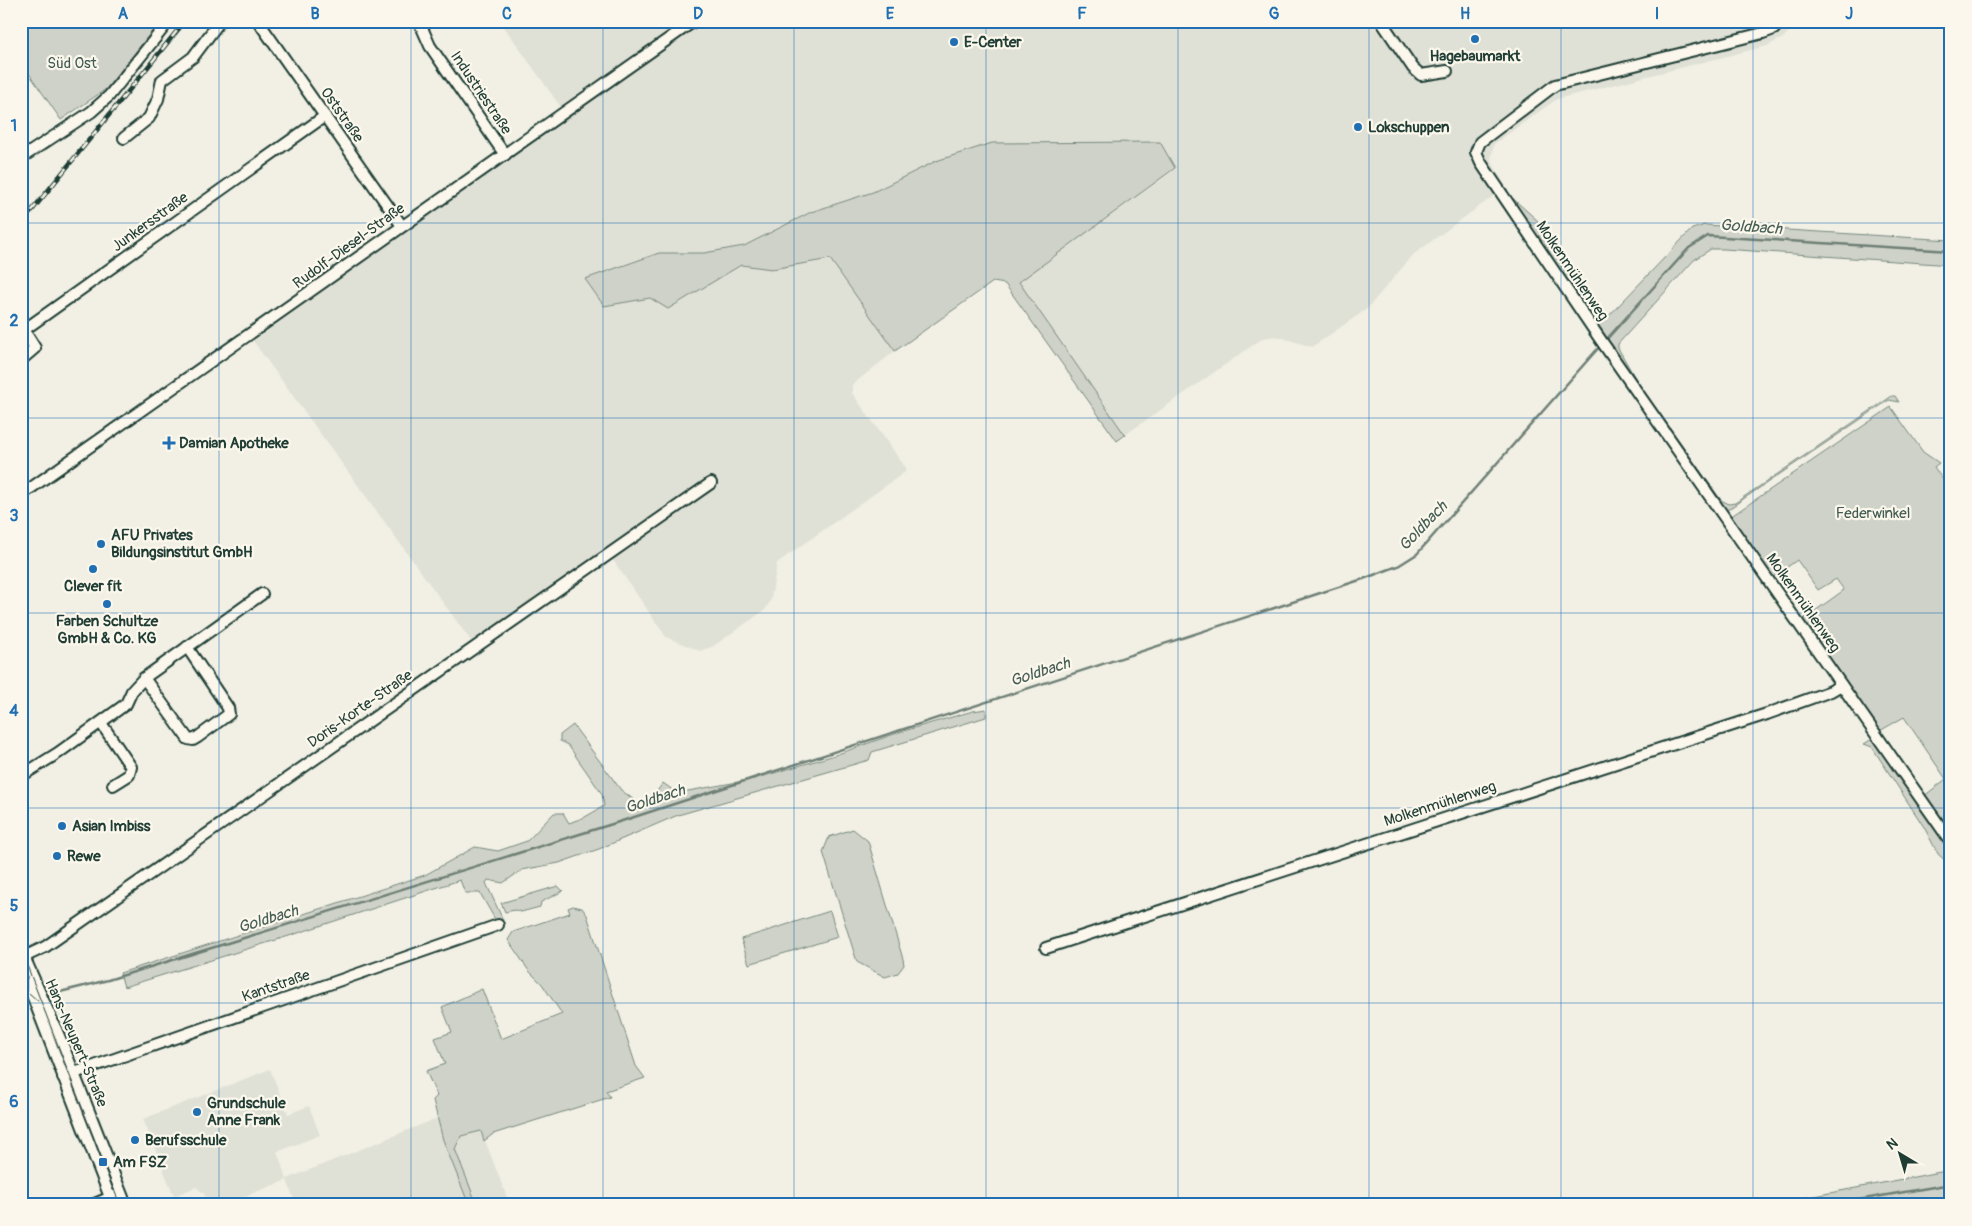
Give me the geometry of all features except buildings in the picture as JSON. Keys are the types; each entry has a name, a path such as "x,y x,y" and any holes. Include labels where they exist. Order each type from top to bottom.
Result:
{"street":[{"path":"21,158 90,112 109,96 169,21"},
{"path":"124,138 149,118 158,99 162,80 193,57 220,21"},
{"name":"Oststraße","path":"258,21 402,226"},
{"name":"Industriestraße","path":"418,21 430,46 505,155"},
{"name":"Rudolf-Diesel-Straße","path":"21,495 694,21"},
{"path":"1381,21 1412,68 1421,75 1447,71"},
{"name":"Molkenmühlenweg","path":"1781,21 1774,29 1763,33 1555,85 1480,142 1476,152 1481,163 1603,343 1951,842"},
{"name":"Junkersstraße","path":"21,360 35,348 25,332 28,327 325,116"},
{"name":"Doris-Korte-Straße","path":"22,954 46,947 711,483"},
{"path":"21,776 101,723 126,704 132,691 144,678 262,594"},
{"path":"144,678 188,739 194,740 229,714 228,708 187,647"},
{"name":"Molkenmühlenweg","path":"1046,948 1767,714 1831,692 1841,685"},
{"path":"101,723 132,767 129,775 113,785"},
{"name":"Kantstraße","path":"63,1077 498,925"},
{"name":"Hans-Neupert-Straße","path":"22,954 32,979 63,1077 112,1201"},
{"path":"21,983 32,979"},
{"name":"Hans-Neupert-Straße","path":"38,998 74,1072 126,1205"},
{"path":"92,1205 112,1201 121,1193"}],"shaded area":[{"path":"500,21 1799,21 1783,38 1767,46 1557,99 1494,144 1491,160 1506,187 1414,254 1367,309 1312,347 1276,336 1263,338 1125,435 1018,282 1175,169 936,161 873,192 811,212 744,246 704,253 659,253 585,279 604,306 651,298 668,309 741,265 772,269 830,259 895,351 852,385 852,393 906,468 905,472 777,563 771,600 765,610 712,647 700,651 666,637 613,560 601,555 552,591 471,641 253,341 567,116"},
{"path":"270,1069 288,1114 309,1106 320,1135 277,1152 287,1179 445,1115 456,1146 461,1136 481,1130 510,1205 296,1205 287,1180 222,1205 209,1205 204,1194 196,1187 174,1196 143,1119"}],"green space":[{"name":"Süd Ost","path":"21,21 160,21 106,89 61,120 21,62"},
{"path":"1160,142 1175,168 1019,282 1125,435 1117,441 1005,284 993,282 895,351 830,259 772,269 741,265 668,309 650,298 604,306 585,279 659,253 704,253 744,246 811,212 873,192 936,161 992,143"},
{"path":"1506,187 1509,195 1538,221 1562,267 1601,324 1692,229 1705,225 1951,240 1951,265 1724,249 1711,249 1695,259 1618,344 1618,348 1637,381 1721,500 1729,504 1735,503 1892,396 1895,396 1899,402 1889,400 1727,510 1722,507 1565,281 1553,260 1502,191"},
{"name":"Federwinkel","path":"1891,407 1923,452 1939,463 1934,467 1951,491 1951,837 1923,797 1946,779 1904,717 1878,732 1801,621 1844,590 1836,579 1818,590 1797,560 1772,578 1730,517"},
{"path":"986,709 986,717 872,752 869,760 678,815 599,849 559,863 522,870 503,883 488,880 486,883 503,920 496,921 480,893 465,893 460,880 124,987 120,973 425,875 475,847 498,851 527,841 554,813 563,813 569,823 585,817 604,806 602,794 568,745 560,741 560,735 573,725 621,790 642,806 652,798 663,783 677,793 754,779 835,755 900,732"},
{"path":"1872,739 1951,847 1951,866 1938,854 1924,827 1872,747 1864,744"},
{"path":"853,829 868,841 903,959 904,965 898,973 885,977 857,962 823,852 829,837"},
{"path":"558,886 563,891 541,902 540,907 521,912 515,910 505,912 501,903"},
{"path":"573,906 582,908 587,915 636,1066 645,1078 606,1091 610,1097 493,1134 484,1141 481,1131 461,1136 455,1149 477,1205 469,1205 443,1140 433,1100 437,1096 426,1071 445,1064 435,1038 452,1032 442,1007 482,989 501,1039 562,1014 542,984 529,971 508,940 513,932 570,913 568,908"},
{"path":"830,911 838,937 749,964 741,939"},
{"path":"1951,1170 1951,1205 1766,1205"}],"waterway":[{"name":"Goldbach","path":"1605,341 1689,248 1708,236 1951,251"},
{"name":"Goldbach","path":"44,996 108,980 622,821 1398,566 1417,554 1601,345"},
{"name":"Goldbach","path":"21,1003 32,999"},
{"path":"1829,1205 1951,1184"}],"tram line":[{"path":"21,950 120,1205"},
{"path":"21,986 38,1001"}],"railway":[{"path":"21,224 185,21"}],"place":[{"name":"Hagebaumarkt","path":"1475,39"},
{"name":"E-Center","path":"954,42"},
{"name":"Lokschuppen","path":"1358,127"},
{"name":"Damian Apotheke","path":"169,443"},
{"name":"AFU Privates Bildungsinstitut GmbH","path":"101,544"},
{"name":"Clever fit","path":"93,569"},
{"name":"Farben Schultze GmbH & Co. KG","path":"107,604"},
{"name":"Asian Imbiss","path":"62,826"},
{"name":"Rewe","path":"57,856"},
{"name":"Grundschule Anne Frank","path":"197,1112"},
{"name":"Berufsschule","path":"135,1140"},
{"name":"Am FSZ","path":"103,1162"}]}
